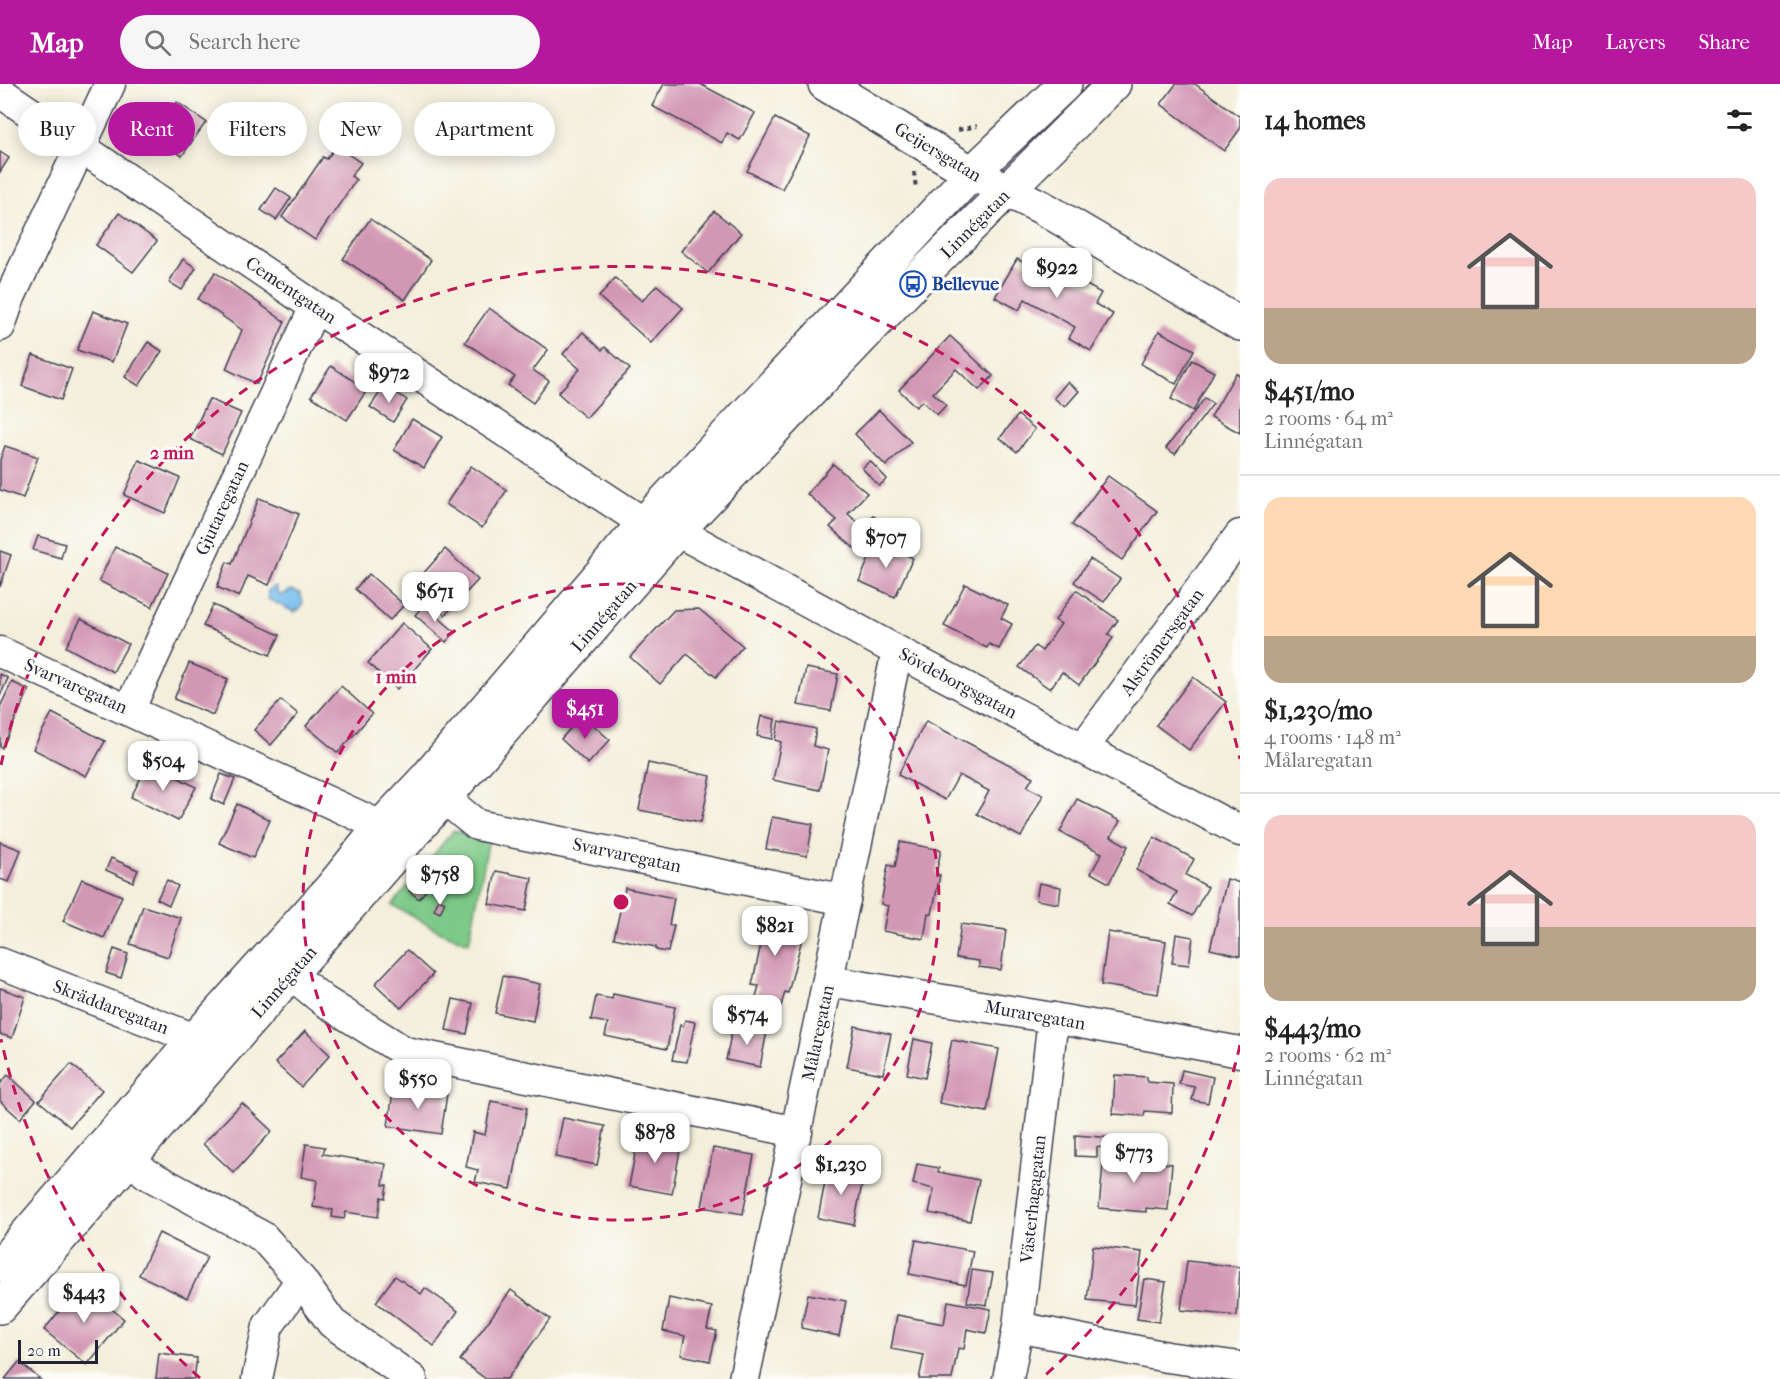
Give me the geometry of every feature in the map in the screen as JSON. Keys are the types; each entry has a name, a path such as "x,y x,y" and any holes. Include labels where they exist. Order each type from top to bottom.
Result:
{"street":[{"path":"96,115 110,84"},
{"name":"Geijersgatan","path":"825,84 972,173 1043,208 1240,324"},
{"name":"Linnégatan","path":"280,965 331,888 381,826 436,788 644,523 972,173 1065,84"},
{"name":"Linnégatan","path":"0,1265 208,1047 436,788 677,531 913,284 1114,84"},
{"name":"Cementgatan","path":"0,92 18,104"},
{"path":"0,326 10,297 77,156"},
{"name":"Cementgatan","path":"96,156 315,307 644,523"},
{"name":"Gjutaregatan","path":"129,710 315,307"},
{"name":"Sövdeborgsgatan","path":"677,531 897,651 1240,831"},
{"name":"Alströmersgatan","path":"1083,748 1240,535"},
{"name":"Målaregatan","path":"744,1379 897,651"},
{"name":"Svarvaregatan","path":"0,652 381,826"},
{"name":"Svarvaregatan","path":"436,788 477,825 845,900"},
{"name":"Skräddaregatan","path":"0,963 208,1047"},
{"path":"280,965 324,1000 405,1052 797,1132"},
{"name":"Muraregatan","path":"829,981 1240,1052"},
{"name":"Västerhagagatan","path":"1008,1379 1018,1327 1053,1018"},
{"name":"Linnégatan","path":"0,1307 130,1159 208,1047"},
{"path":"130,1159 147,1174 263,1237 301,1280 332,1323 412,1379"},
{"path":"257,1379 268,1326 301,1280"},
{"path":"1018,1327 1167,1357 1240,1367"}],"green space":[{"path":"453,831 489,839 469,943 441,932 392,905"}],"water":[{"path":"274,587 278,594 283,595 291,590 300,593 303,602 300,609 294,612 268,599 268,591"}],"building":[{"path":"664,84 700,84 755,113 740,140 727,133 722,143 652,106"},
{"path":"1176,84 1195,84 1240,117 1240,129 1224,151 1161,104"},
{"path":"195,114 206,122 195,138"},
{"path":"775,118 810,136 782,189 747,171"},
{"path":"0,152 9,158 0,172"},
{"path":"329,156 351,156 361,163 351,176 356,180 315,240 282,217 323,157 327,159"},
{"path":"276,188 291,198 276,220 261,210"},
{"path":"714,211 741,233 708,273 681,251"},
{"path":"119,213 157,241 133,272 96,245"},
{"path":"370,219 431,260 405,300 343,259"},
{"path":"183,259 196,268 182,290 169,282"},
{"path":"1017,259 1038,270 1043,260 1101,293 1095,304 1113,314 1091,351 1069,338 1075,327 1025,299 1019,310 995,297"},
{"path":"215,272 285,322 257,384 226,369 242,330 198,299"},
{"path":"615,278 642,301 657,285 683,308 651,343 599,297"},
{"path":"489,308 548,350 533,370 549,381 533,403 508,385 515,377 465,342"},
{"path":"93,311 127,324 112,362 77,350"},
{"path":"1159,331 1194,350 1176,384 1141,364"},
{"path":"583,332 602,350 605,347 630,369 586,418 558,393 580,369 563,354"},
{"path":"950,336 993,376 979,390 956,369 933,393 946,405 937,415 922,401 916,407 899,390"},
{"path":"148,342 162,351 139,386 125,377"},
{"path":"33,355 72,369 61,400 22,386"},
{"path":"1192,360 1214,372 1193,411 1171,399"},
{"path":"331,366 367,390 347,420 311,396"},
{"path":"1236,373 1240,376 1240,433 1211,417"},
{"path":"1067,382 1079,391 1065,407 1054,398"},
{"path":"385,385 407,400 393,422 370,407"},
{"path":"1205,398 1213,404 1175,454 1166,448"},
{"path":"209,399 241,413 222,454 190,439"},
{"path":"879,410 911,442 886,466 855,434"},
{"path":"1018,415 1035,429 1017,452 1000,438"},
{"path":"412,419 442,437 424,468 394,450"},
{"path":"5,446 38,457 23,498 0,490 0,460"},
{"path":"139,460 180,478 165,513 124,495"},
{"path":"870,461 887,479 879,486 862,468"},
{"path":"833,464 867,493 848,514 865,529 854,548 830,527 837,520 807,494"},
{"path":"471,466 507,490 482,528 446,504"},
{"path":"1108,476 1157,511 1122,560 1072,525"},
{"path":"259,498 299,514 269,585 248,576 239,597 217,587 227,562 232,564"},
{"path":"873,516 885,523 868,555 856,548"},
{"path":"38,536 65,544 61,558 33,550"},
{"path":"877,541 913,558 895,597 859,581"},
{"path":"115,547 168,573 152,607 99,581"},
{"path":"445,549 478,580 445,615 413,585"},
{"path":"0,551 11,555 0,587"},
{"path":"1090,559 1120,579 1104,602 1074,582"},
{"path":"369,574 404,605 390,620 355,589"},
{"path":"965,584 1008,605 1001,618 1012,624 999,649 989,644 987,648 944,626"},
{"path":"1076,590 1118,620 1108,634 1113,638 1079,685 1062,672 1050,689 1019,667 1035,646 1042,651 1061,624 1055,620"},
{"path":"213,605 280,635 270,655 203,626"},
{"path":"424,605 455,632 446,642 415,615"},
{"path":"699,609 743,646 716,677 687,654 660,684 630,657 674,610"},
{"path":"81,619 128,644 113,672 66,647"},
{"path":"402,623 432,649 397,689 368,663"},
{"path":"189,663 228,679 213,715 174,699"},
{"path":"806,668 838,674 831,711 798,705"},
{"path":"0,674 8,678 0,696"},
{"path":"1193,677 1226,702 1189,750 1156,725"},
{"path":"12,682 29,690 2,748 0,747 0,707"},
{"path":"341,686 372,714 338,753 306,726"},
{"path":"281,700 298,714 271,745 254,730"},
{"path":"52,713 105,741 86,776 33,749"},
{"path":"582,715 610,740 588,764 561,739"},
{"path":"761,716 775,719 772,739 757,736"},
{"path":"779,721 816,729 813,746 828,750 820,790 773,780 781,742 775,740"},
{"path":"926,721 1033,777 1027,787 1043,795 1021,837 977,814 989,791 959,775 945,800 898,775"},
{"path":"149,762 196,787 178,821 131,797"},
{"path":"648,763 711,776 701,822 639,810"},
{"path":"221,774 235,779 224,805 211,799"},
{"path":"1077,799 1120,821 1111,837 1128,846 1109,883 1091,873 1102,853 1060,832"},
{"path":"237,804 270,820 253,858 219,843"},
{"path":"772,817 813,824 807,856 766,849"},
{"path":"1154,837 1194,859 1186,875 1208,887 1192,916 1170,904 1177,892 1136,870"},
{"path":"0,842 21,850 9,882 0,879"},
{"path":"900,842 941,850 936,874 940,875 932,914 928,913 924,939 883,931 888,906 881,904 888,865 895,867"},
{"path":"111,858 138,870 133,882 106,870"},
{"path":"496,871 532,878 526,911 489,904"},
{"path":"82,879 122,896 104,938 63,921"},
{"path":"1227,879 1240,883 1240,956 1210,949"},
{"path":"167,880 178,886 169,905 157,899"},
{"path":"416,882 426,890 419,899 409,891"},
{"path":"1039,883 1061,887 1059,904 1036,900"},
{"path":"625,888 674,898 669,925 674,925 668,952 656,950 656,947 614,938"},
{"path":"439,899 445,902 440,913 434,910"},
{"path":"143,906 181,918 168,957 130,944"},
{"path":"754,914 805,927 788,993 785,992 781,1006 755,1000 759,986 752,985 761,944 748,941"},
{"path":"961,924 1006,930 1001,970 979,967 979,961 956,958"},
{"path":"1108,932 1166,941 1158,994 1101,985"},
{"path":"1176,934 1193,937 1189,965 1172,963"},
{"path":"114,949 128,954 121,978 106,973"},
{"path":"407,950 433,974 401,1008 375,984"},
{"path":"503,976 540,984 533,1021 495,1013"},
{"path":"0,988 25,997 12,1038 0,1034"},
{"path":"613,994 675,1007 667,1049 605,1036 608,1023 591,1020 596,996 612,999"},
{"path":"453,999 473,1003 467,1034 446,1030"},
{"path":"685,1020 695,1022 687,1062 672,1060 680,1025 683,1026"},
{"path":"733,1024 767,1031 760,1067 726,1060"},
{"path":"855,1026 891,1034 883,1074 847,1067"},
{"path":"305,1031 330,1055 301,1087 275,1063"},
{"path":"914,1039 932,1043 925,1078 907,1074"},
{"path":"952,1040 999,1049 987,1112 939,1103"},
{"path":"71,1064 102,1090 70,1127 39,1101"},
{"path":"1182,1070 1213,1077 1208,1103 1192,1100 1195,1087 1179,1084"},
{"path":"8,1075 36,1100 20,1119 0,1101 0,1084"},
{"path":"1115,1075 1147,1077 1147,1082 1173,1084 1172,1113 1145,1111 1144,1116 1113,1114"},
{"path":"394,1086 447,1094 441,1134 388,1126"},
{"path":"491,1101 527,1108 511,1189 475,1182 478,1170 466,1167 473,1132 485,1135"},
{"path":"242,1103 272,1131 234,1173 203,1144"},
{"path":"563,1118 605,1126 597,1165 555,1157"},
{"path":"639,1133 668,1138 667,1143 681,1145 672,1194 629,1186"},
{"path":"1075,1135 1114,1138 1114,1149 1097,1147 1097,1157 1075,1156"},
{"path":"306,1144 325,1147 323,1154 386,1164 383,1185 387,1185 385,1198 381,1197 378,1217 346,1212 344,1219 332,1217 333,1210 313,1207 317,1180 301,1177"},
{"path":"713,1148 754,1155 743,1214 702,1207"},
{"path":"1104,1153 1151,1158 1151,1162 1172,1164 1168,1210 1146,1208 1146,1212 1099,1208"},
{"path":"917,1164 939,1168 938,1172 979,1180 970,1221 929,1213 934,1189 913,1184"},
{"path":"828,1167 864,1174 854,1225 818,1218"},
{"path":"159,1233 207,1257 187,1298 139,1275"},
{"path":"916,1240 973,1251 966,1285 909,1274"},
{"path":"1093,1246 1142,1252 1135,1305 1087,1300"},
{"path":"1187,1261 1240,1267 1237,1316 1181,1310"},
{"path":"972,1270 993,1273 987,1305 967,1302"},
{"path":"395,1276 421,1294 425,1288 458,1311 434,1346 376,1302"},
{"path":"1144,1279 1166,1282 1159,1322 1137,1319"},
{"path":"81,1284 124,1319 87,1365 44,1330"},
{"path":"511,1290 550,1319 507,1379 486,1379 460,1360"},
{"path":"808,1294 846,1301 839,1336 801,1328"},
{"path":"669,1298 712,1307 707,1329 717,1331 710,1361 681,1355 685,1336 663,1331"},
{"path":"948,1301 991,1309 986,1333 967,1329 964,1349 958,1348 952,1379 919,1379 924,1355 891,1349 897,1315 944,1324"},
{"path":"159,1353 197,1358 194,1379 156,1379"},
{"path":"19,1362 40,1379 5,1379"}],"place":[{"name":"Bellevue","path":"913,284"}]}
